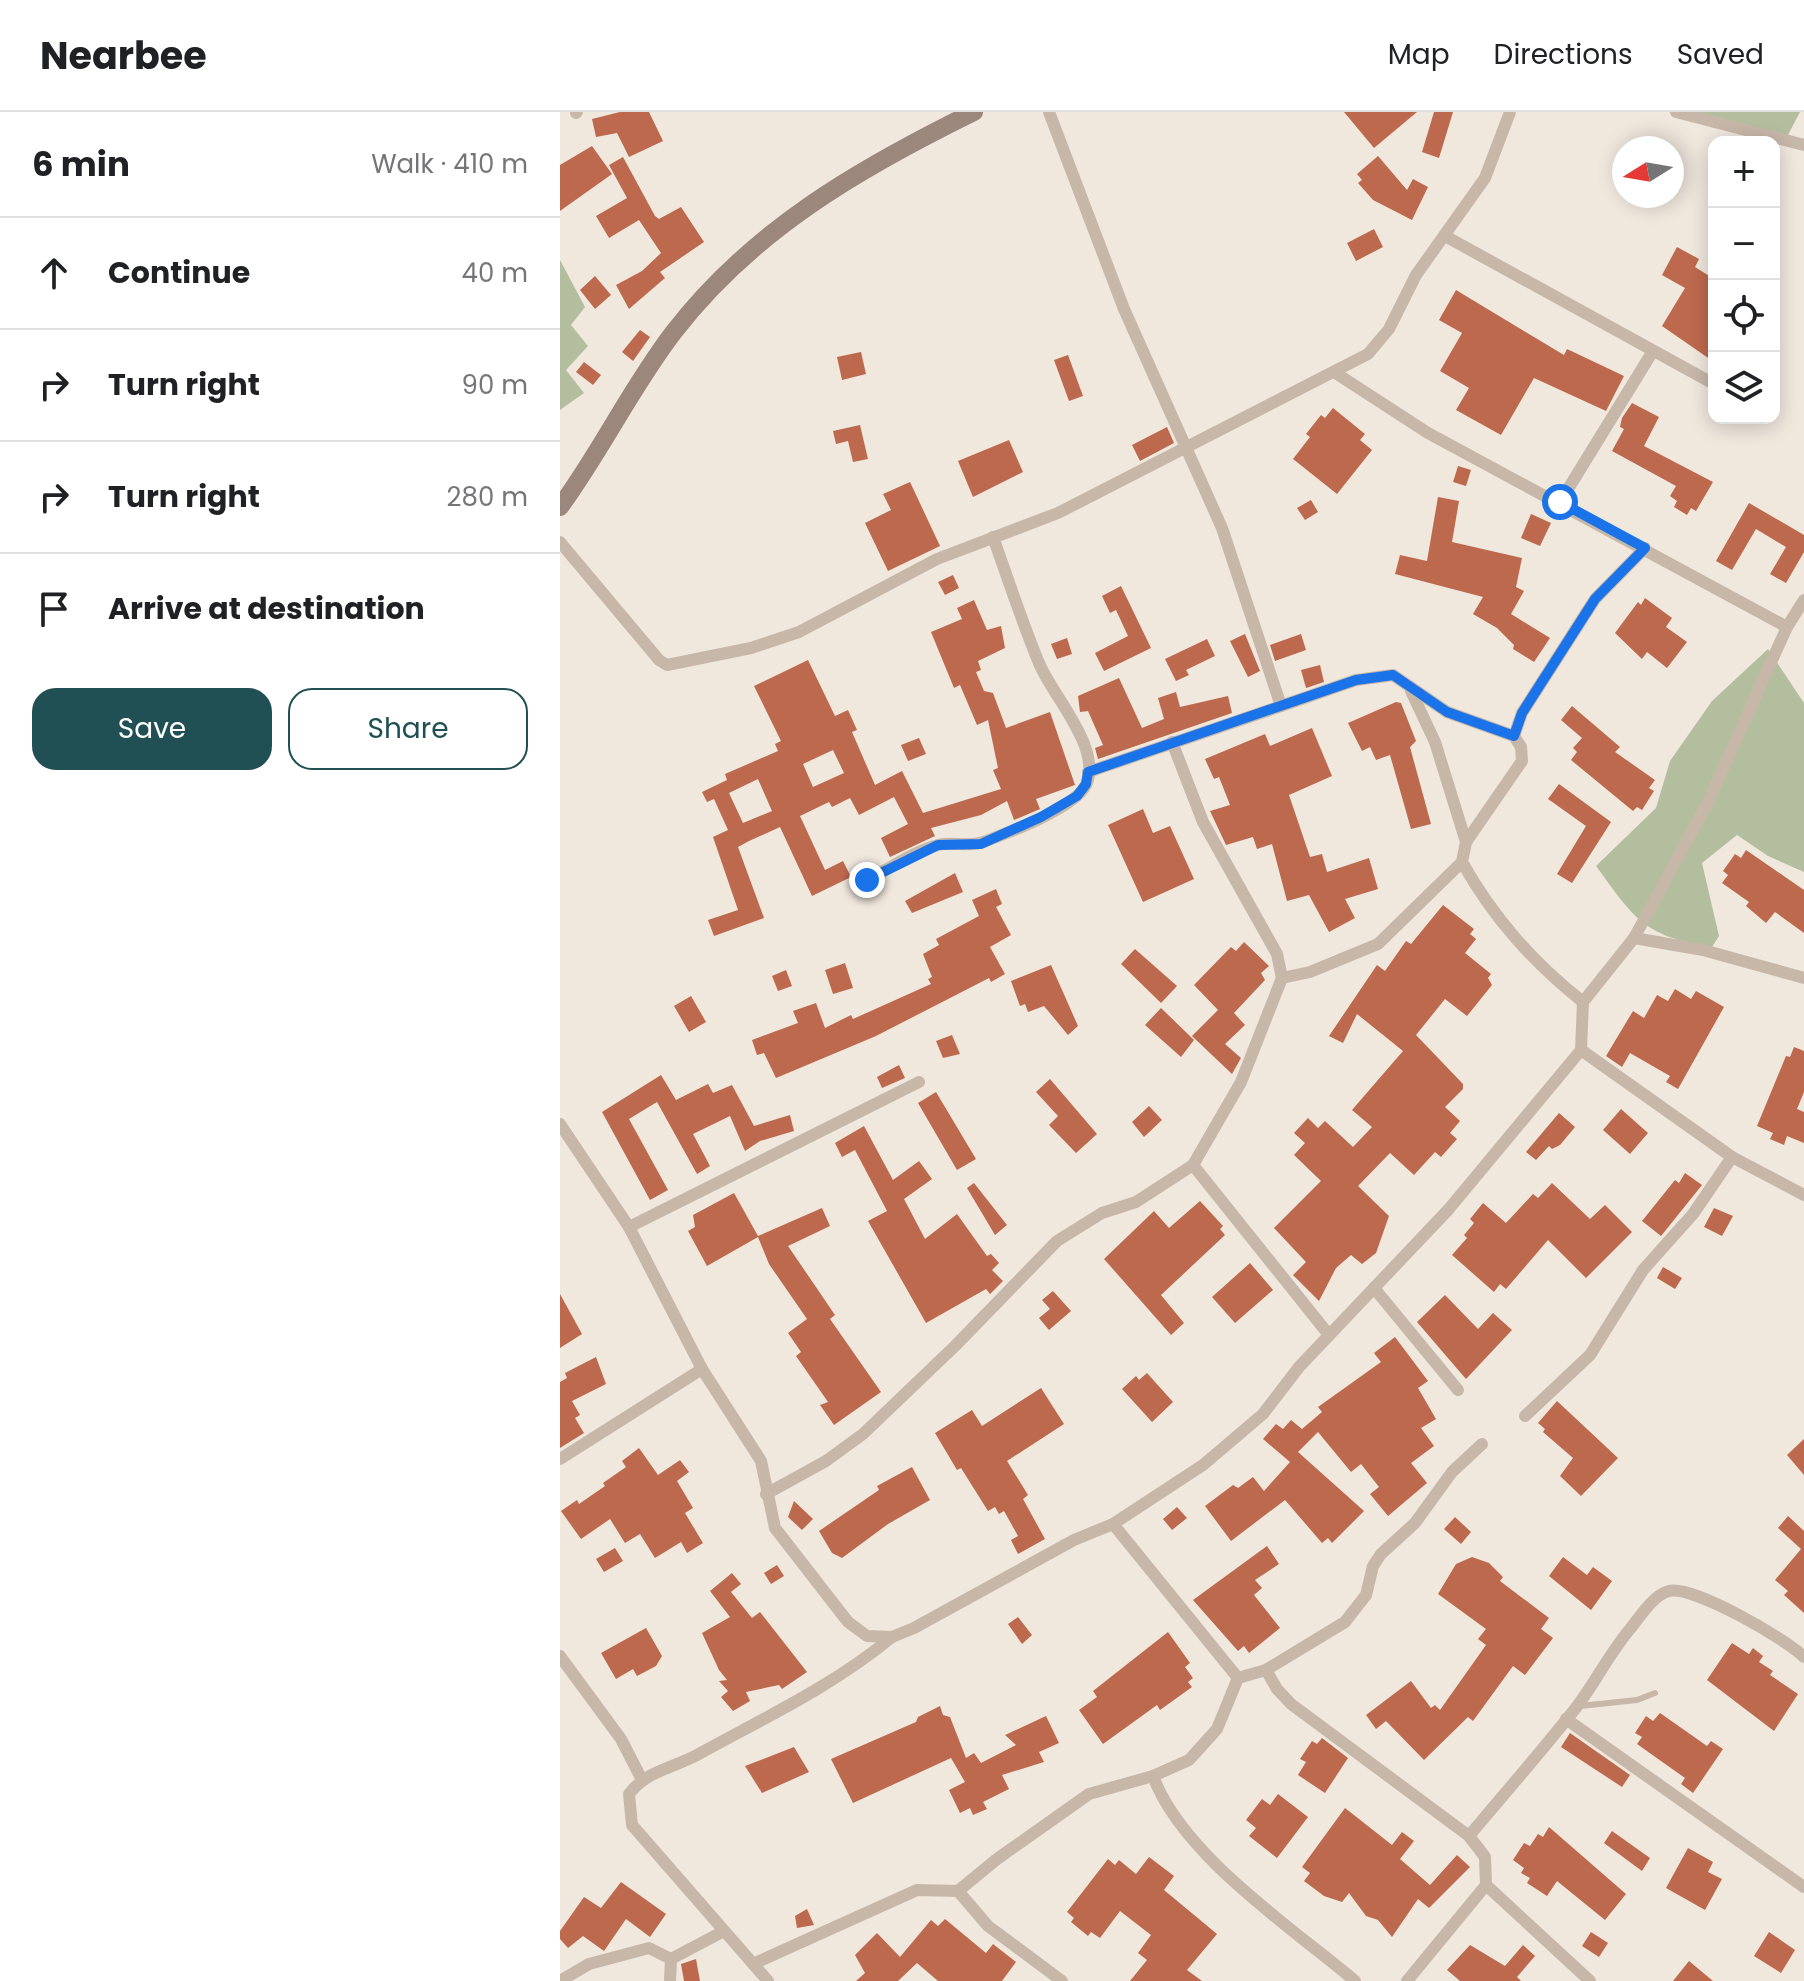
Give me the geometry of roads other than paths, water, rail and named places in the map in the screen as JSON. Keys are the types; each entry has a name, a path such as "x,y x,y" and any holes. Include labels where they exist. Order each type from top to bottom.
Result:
{"street":[{"path":"560,507 671,335 727,270 835,186 974,112"},
{"path":"1049,112 1060,134 1064,159 1097,244 1222,528 1281,706"},
{"path":"560,542 659,660 667,665 751,648 799,632 937,559 1058,513 1368,354 1389,329 1416,275 1485,178 1510,112"},
{"path":"1676,112 1804,145"},
{"path":"1445,236 1708,381"},
{"path":"1560,502 1653,351"},
{"path":"1334,372 1428,433 1787,627"},
{"path":"867,880 938,845 981,844 1041,817 1077,796 1086,784 1088,772 1073,715 1040,666 993,537"},
{"path":"1514,736 1522,713 1595,599 1645,548"},
{"path":"768,1981 632,1825 629,1794 641,1778 680,1764 849,1672 892,1637 1074,1540 1113,1524 1203,1465 1263,1414 1329,1335 1448,1210 1581,1050 1583,1002 1634,938 1708,802 1787,627 1804,600"},
{"path":"1088,772 1356,680 1381,676 1393,675 1447,712 1514,736 1521,747 1522,761 1466,842 1462,862 1378,944 1310,972 1282,978"},
{"path":"1410,688 1435,742 1466,842"},
{"path":"766,1494 826,1461 863,1434 1057,1241 1102,1213 1136,1202 1193,1165 1241,1082 1282,978 1277,954 1203,822 1172,742"},
{"path":"1462,862 1499,921 1525,952 1583,1002"},
{"path":"1634,938 1703,950 1804,978"},
{"path":"1581,1050 1732,1157 1804,1195"},
{"path":"629,1227 919,1082"},
{"path":"560,1124 629,1227 702,1369 761,1461 775,1528 848,1622 867,1636 892,1637"},
{"path":"1525,1416 1590,1355 1643,1270 1693,1214 1732,1157"},
{"path":"1193,1165 1329,1335"},
{"path":"1374,1288 1458,1390"},
{"path":"560,1459 702,1369"},
{"path":"1238,1678 1266,1670 1345,1622 1366,1595 1373,1566 1381,1554 1415,1523 1452,1472 1482,1444"},
{"path":"1113,1524 1238,1678"},
{"path":"1469,1836 1577,1706 1613,1649 1645,1610 1669,1591 1684,1592 1756,1623 1788,1641 1804,1657"},
{"path":"560,1656 621,1739 641,1778"},
{"path":"1266,1670 1291,1704 1469,1836 1485,1857 1486,1885 1407,1981"},
{"path":"753,1964 917,1890 958,1891 997,1859 1089,1794 1153,1776 1189,1760 1217,1729 1238,1678"},
{"path":"1566,1719 1804,1887"},
{"path":"1153,1776 1166,1808 1198,1849 1355,1981"},
{"path":"1486,1885 1590,1981"},
{"path":"958,1891 988,1926 1062,1981"},
{"path":"671,1959 724,1931"},
{"path":"560,1981 589,1964 649,1948 671,1959"},
{"path":"670,1981 671,1959"}],"lane":[{"path":"1577,1706 1637,1700 1655,1693"}]}
